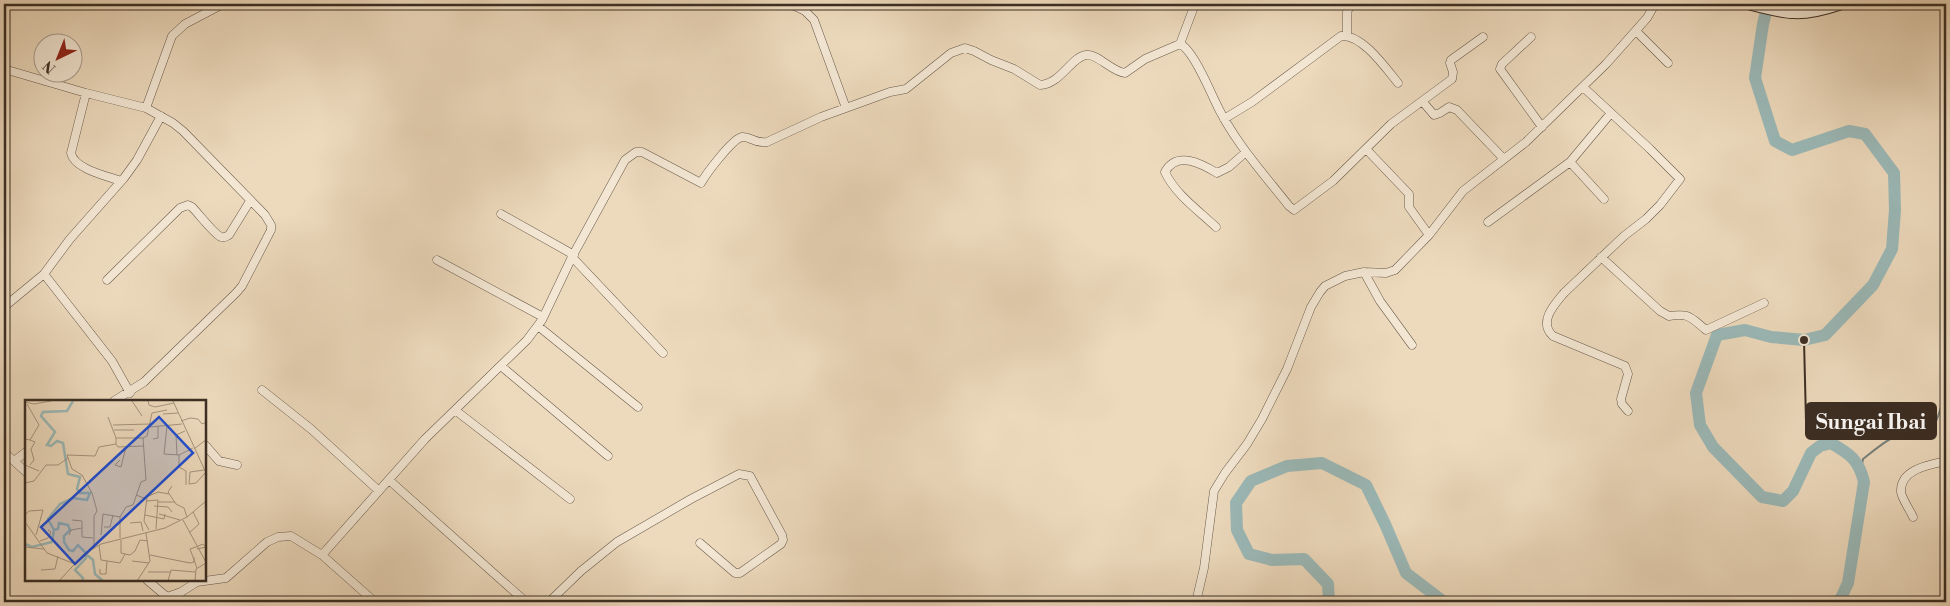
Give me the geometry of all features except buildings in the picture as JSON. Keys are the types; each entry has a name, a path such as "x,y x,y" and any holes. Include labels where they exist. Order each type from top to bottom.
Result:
{"main road":[{"path":"1754,5 1780,12 1802,13 1840,4"}],"street":[{"path":"146,108 172,36 185,24 223,4"},
{"path":"790,4 805,11 814,20 846,108"},
{"path":"322,555 425,439 527,340 538,326 573,256 625,160 631,154 642,152 700,183 738,139 746,137 759,144 767,142 820,117 890,92 906,89 951,53 966,48 996,63 1014,69 1040,85 1052,82 1082,56 1087,54 1117,71 1125,73 1145,59 1180,44 1195,4"},
{"path":"1347,35 1346,12 1351,4"},
{"path":"1196,602 1204,568 1216,484 1247,444 1262,419 1287,369 1311,307 1325,286 1345,276 1364,272 1390,272 1430,235 1463,191 1526,142 1583,87 1636,31 1650,14 1655,4"},
{"path":"1636,31 1668,63"},
{"path":"1224,119 1252,102 1341,36 1354,37 1371,52 1398,83"},
{"path":"1180,44 1186,48 1224,119 1246,152 1294,210 1333,180 1392,124 1452,79 1451,60 1483,37"},
{"path":"1531,37 1502,64 1500,69 1542,127"},
{"path":"4,69 146,108 161,116 173,123 196,143 269,221 271,230 242,286 144,382 130,393 116,400"},
{"path":"1583,87 1680,179 1646,219 1601,257 1564,293 1552,310 1546,326 1553,336 1625,366 1628,374 1621,399 1622,404 1628,411"},
{"path":"86,93 72,146 72,158 79,166 121,181"},
{"path":"1423,102 1434,115 1449,107 1457,110 1503,158"},
{"path":"1488,222 1570,162 1611,113"},
{"path":"4,307 44,274 70,239 121,181 137,160 161,116"},
{"path":"1366,148 1409,194 1409,207 1430,235"},
{"path":"1216,227 1168,179 1166,172 1168,166 1174,162 1186,160 1217,172 1229,167 1246,152"},
{"path":"1570,162 1604,199"},
{"path":"107,280 180,208 188,205 192,207 220,237 225,237 229,235 250,201"},
{"path":"501,214 573,256 662,353"},
{"path":"1601,257 1660,311 1669,316 1683,314 1688,316 1706,330 1764,303"},
{"path":"437,260 543,317"},
{"path":"1364,272 1380,301 1412,345"},
{"path":"44,274 112,361 130,393"},
{"path":"538,326 638,406"},
{"path":"501,366 608,456"},
{"path":"262,390 311,429 380,491"},
{"path":"455,410 570,499"},
{"path":"206,446 219,461 237,465"},
{"path":"4,452 25,471"},
{"path":"14,461 25,453"},
{"path":"1913,517 1901,493 1903,480 1912,471 1946,461"},
{"path":"549,602 581,571 617,542 691,499 739,474 750,476 782,535 783,540 781,544 740,573 735,573 700,543"},
{"path":"389,480 526,602"},
{"path":"148,581 164,600 197,582 226,578 266,542 278,537 291,536 322,555 376,602"},
{"path":"176,594 185,602"}],"waterway":[{"path":"1768,4 1755,78 1775,141 1792,150 1849,131 1865,134 1894,173 1895,210 1892,249 1873,285 1825,335 1804,340 1771,337 1745,330 1717,335 1696,393 1700,425 1713,447 1762,497 1783,501 1793,491 1811,453 1820,446 1831,443 1853,458 1862,474 1864,482 1848,583 1839,602"},
{"path":"1861,469 1863,459 1889,440 1909,432 1923,431 1932,427 1937,420 1946,395"},
{"path":"1329,602 1328,584 1304,559 1272,560 1249,554 1237,530 1236,503 1251,481 1287,466 1322,463 1366,485 1406,573 1444,602"}],"place":[{"name":"Sungai Ibai","path":"1804,340"}]}
